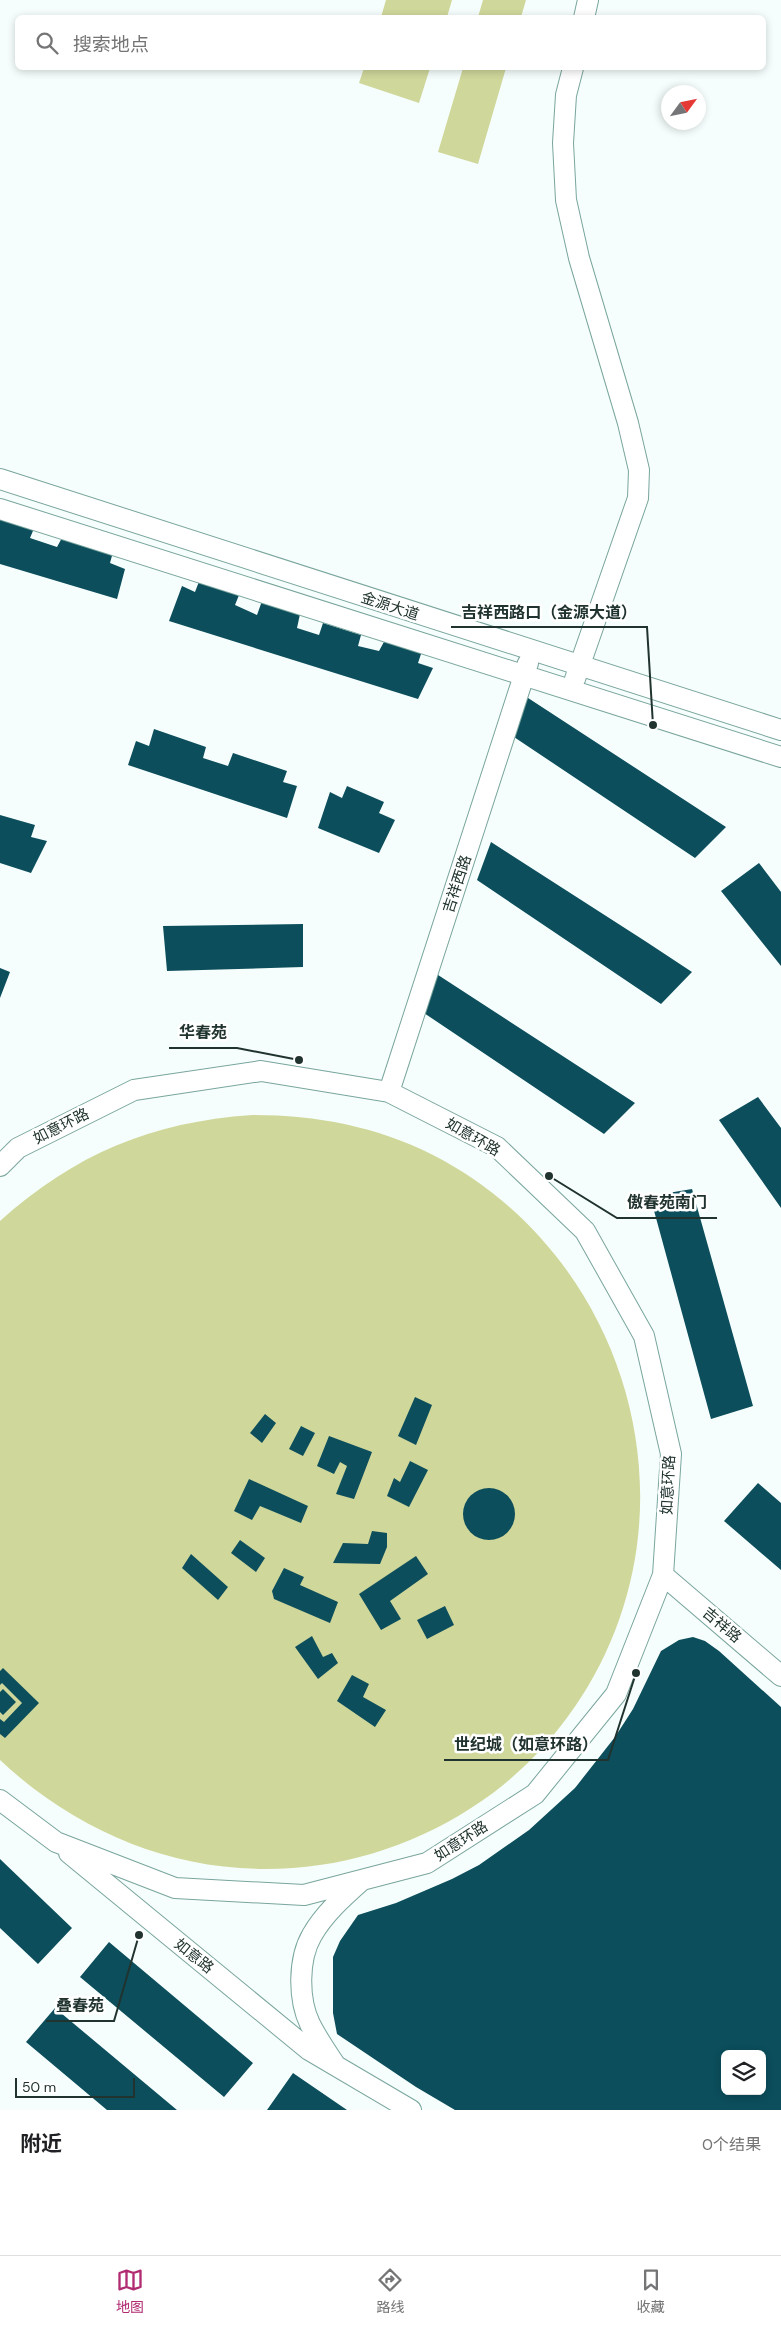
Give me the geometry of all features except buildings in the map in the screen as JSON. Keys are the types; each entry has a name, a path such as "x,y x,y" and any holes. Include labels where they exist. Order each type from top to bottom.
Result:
{"street":[{"path":"585,15 588,0"},
{"path":"571,691 638,498 639,470 628,423 579,258 566,200 563,143 566,95 572,70"},
{"name":"金源大道","path":"0,480 532,652 781,730"},
{"name":"金源大道","path":"0,509 781,758"},
{"name":"吉祥西路","path":"389,1092 532,652"},
{"name":"如意环路","path":"0,1166 18,1148 134,1090 262,1070 389,1092 497,1147 585,1230 644,1336 672,1454 663,1575 616,1694 535,1794 427,1863 304,1895 175,1888 56,1842 0,1800"},
{"name":"吉祥路","path":"663,1575 781,1676"},
{"name":"如意路","path":"56,1842 309,2050 411,2110"},
{"name":"如意路","path":"336,2066 310,2024 301,1992 304,1960 312,1936 333,1907 362,1880"}],"green space":[{"path":"386,0 452,0 448,15 382,15"},
{"path":"483,0 526,0 522,15 479,15"},
{"path":"363,70 429,70 419,103 359,83"},
{"path":"462,70 505,70 478,164 438,152"},
{"path":"252,1115 322,1120 345,1124 390,1137 433,1155 492,1192 541,1239 582,1293 612,1353 632,1418 640,1485 636,1553 619,1620 609,1645 584,1693 569,1716 534,1757 493,1793 471,1808 423,1834 373,1853 320,1865 293,1868 252,1869 212,1865 173,1857 135,1845 99,1829 64,1810 31,1787 0,1760 0,1221 28,1197 57,1177 86,1160 116,1146 148,1134 181,1125"}],"place":[{"name":"吉祥西路口（金源大道）","path":"653,725"},
{"name":"华春苑","path":"299,1060"},
{"name":"傲春苑南门","path":"549,1176"},
{"name":"世纪城（如意环路）","path":"636,1673"},
{"name":"叠春苑","path":"139,1935"}]}
